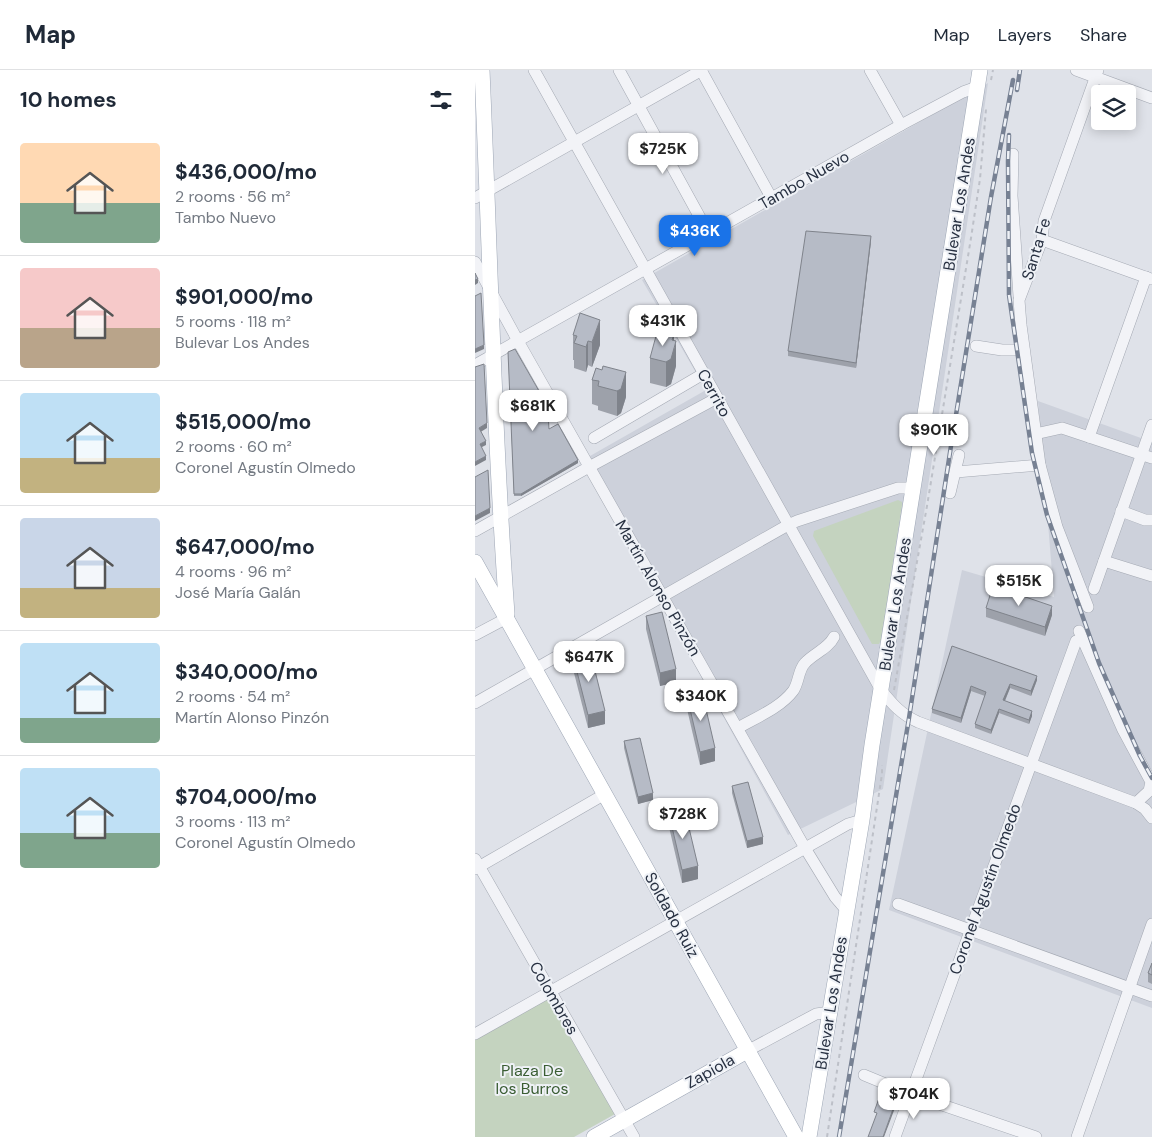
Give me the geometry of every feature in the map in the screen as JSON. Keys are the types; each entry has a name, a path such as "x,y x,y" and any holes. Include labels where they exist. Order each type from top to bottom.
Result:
{"main road":[{"path":"482,70 481,194 489,288 500,518 507,618"},
{"name":"Bulevar Los Andes","path":"809,1137 862,820 913,488 983,88 980,70"},
{"name":"Soldado Ruiz","path":"475,562 796,1137"},
{"name":"Zapiola","path":"594,1137 747,1051"}],"street":[{"name":"Cerrito","path":"534,70 881,690 892,704 902,714 918,722 1031,763 1144,810"},
{"path":"619,70 709,234"},
{"path":"481,194 701,70 772,198"},
{"path":"870,70 901,125"},
{"path":"1076,70 1097,74 1152,98"},
{"name":"Santa Fe","path":"1088,607 1057,527 1040,465 1019,300 1042,240 1044,221 1097,74"},
{"name":"Tambo Nuevo","path":"475,365 901,125 963,92 983,88"},
{"path":"1013,154 1012,196 1019,300"},
{"path":"1042,240 1149,278 1089,437"},
{"name":"Martín Alonso Pinzón","path":"475,262 805,848 835,897 847,911"},
{"path":"976,346 1002,350 1024,350"},
{"path":"594,438 703,374"},
{"path":"475,531 589,466 717,398"},
{"path":"1094,589 1121,511 1147,456 1152,425"},
{"path":"1035,434 1062,428 1147,456"},
{"path":"951,493 959,454"},
{"path":"956,472 1040,465"},
{"path":"475,703 788,525 898,488 913,488"},
{"path":"1121,511 1145,520 1152,520"},
{"path":"1104,561 1152,576"},
{"path":"475,635 507,618"},
{"name":"Coronel Agustín Olmedo","path":"895,1137 909,1094 971,930 1077,636 1151,782 1144,810"},
{"path":"738,728 784,702 794,689 802,666 831,643 834,637"},
{"path":"477,865 605,794"},
{"path":"475,1034 848,824 862,820"},
{"name":"Colombres","path":"477,865 635,1137"},
{"path":"898,904 1152,996"},
{"path":"1077,1137 1152,924"},
{"name":"Zapiola","path":"747,1051 816,1014 830,1012"},
{"path":"864,1075 909,1094 1036,1137"}],"path":[{"path":"983,88 993,70"},
{"path":"892,704 974,221 987,107"},
{"path":"827,1137 882,774 881,757"}],"shaded area":[{"path":"988,83 883,789 788,835 583,460 706,390 642,280"},
{"path":"1038,401 1152,442 1152,1008 889,910 962,570 1054,597"}],"green space":[{"path":"898,500 902,502 902,505 881,640 879,644 872,644 813,536 814,531"},
{"name":"Plaza De los Burros","path":"550,996 615,1114 574,1137 475,1137 475,1039"}],"building":[{"path":"806,231 871,236 856,363 788,351"},
{"path":"481,293 484,345 475,349 475,296"},
{"path":"580,313 600,320 592,342 588,341 586,347 574,343 577,336 573,335"},
{"path":"662,330 674,334 672,340 676,341 671,359 666,362 650,358 656,336 660,337"},
{"path":"515,349 551,412 548,413 549,429 558,424 578,460 521,494 514,494 508,352"},
{"path":"484,364 487,423 479,428 486,441 480,444 486,456 475,462 475,367"},
{"path":"603,366 626,372 621,389 617,391 598,386 599,381 592,380 596,368 602,370"},
{"path":"488,470 490,508 475,516 475,477"},
{"path":"993,586 1052,606 1045,627 986,608"},
{"path":"662,612 676,669 660,673 646,616"},
{"path":"952,646 1037,676 1031,691 1010,684 1003,700 1032,711 1029,720 999,709 991,730 975,724 986,692 971,686 961,718 932,709"},
{"path":"590,651 605,711 588,715 573,656"},
{"path":"702,692 715,748 700,752 687,696"},
{"path":"640,738 653,793 638,797 624,741"},
{"path":"748,782 763,837 747,841 732,786"},
{"path":"685,811 698,866 682,870 669,814"},
{"path":"1152,963 1152,975 1148,973"},
{"path":"882,1090 898,1095 883,1137 868,1137 877,1113 874,1112"}],"railway":[{"path":"1017,90 1020,70"},
{"path":"839,1137 909,718 991,197 1013,80"},
{"path":"1009,135 1009,295 1032,453 1047,515 1099,663 1140,756 1152,778"}]}
